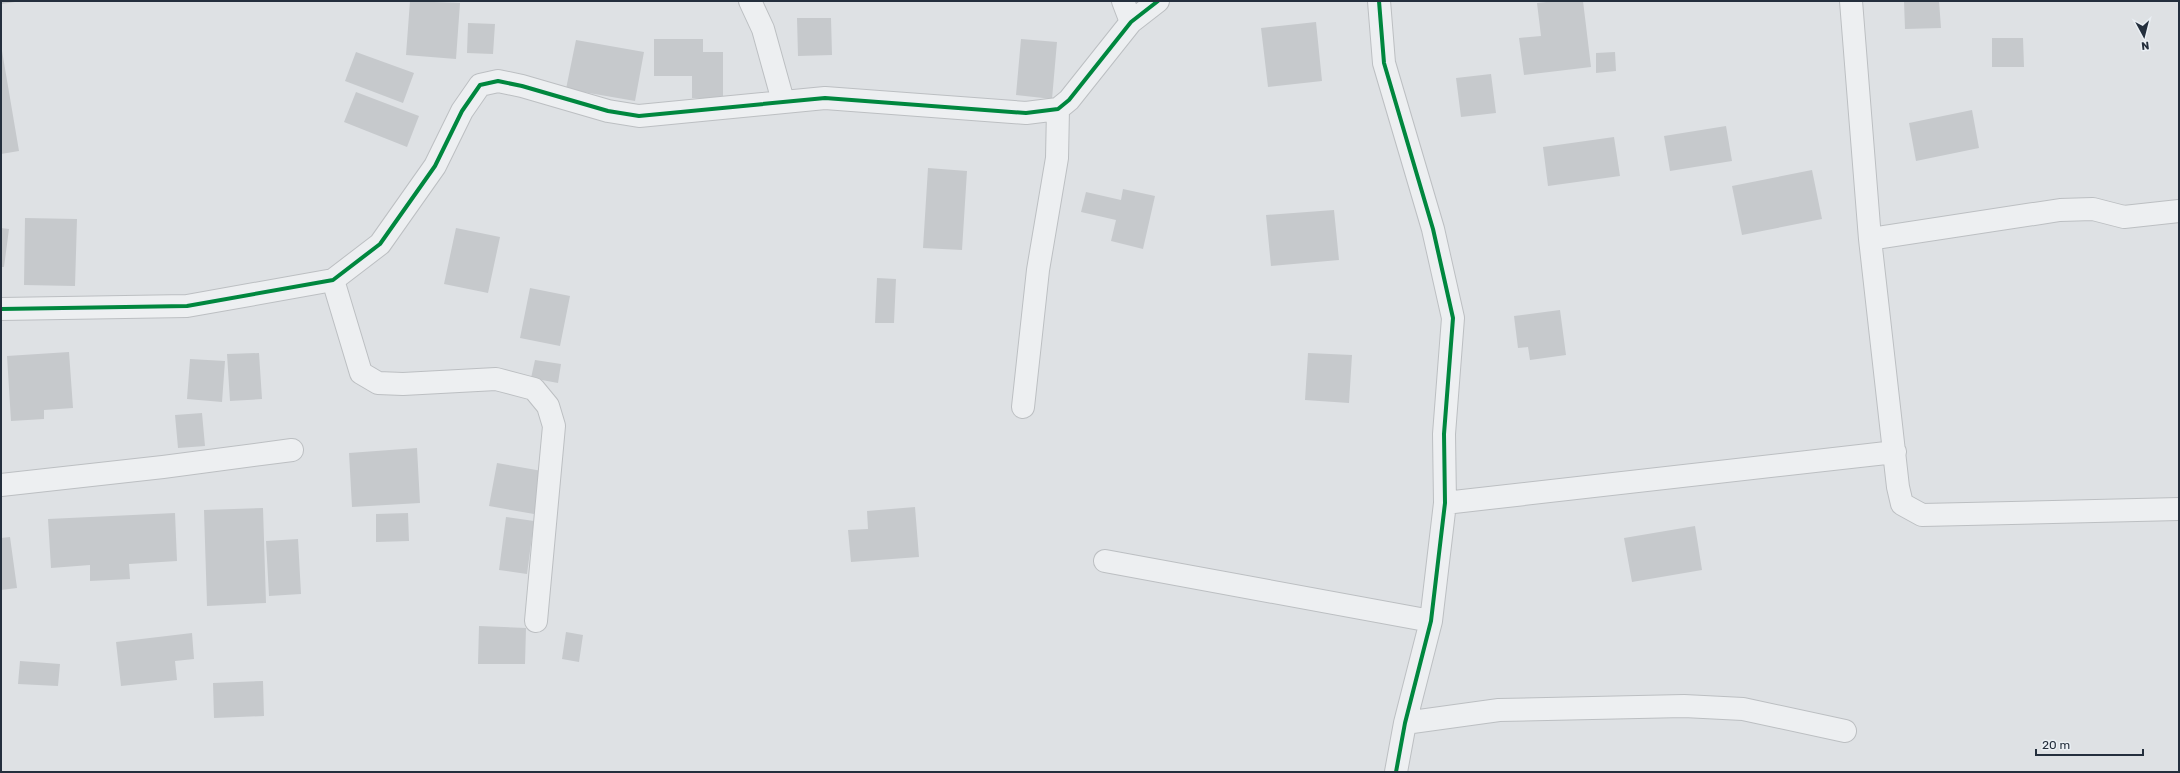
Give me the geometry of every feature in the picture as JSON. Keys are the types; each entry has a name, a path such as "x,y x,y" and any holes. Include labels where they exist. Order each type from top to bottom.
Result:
{"street":[{"path":"750,1 763,29 784,101"},
{"path":"1123,1 1130,22"},
{"path":"1,309 187,306 333,280 380,244 435,166 462,111 480,85 498,81 522,86 608,112 639,116 825,98 1026,113 1058,109 1069,100 1130,22 1158,1"},
{"path":"1379,1 1384,63 1433,228 1453,318 1444,434 1445,503 1432,621 1405,723 1396,772"},
{"path":"1851,1 1870,239 1898,487 1902,504 1922,516 2179,509"},
{"path":"1023,407 1038,270 1057,158 1058,109"},
{"path":"1870,239 2060,210 2093,209 2124,217 2179,211"},
{"path":"333,280 361,373 378,383 403,384 496,380 534,389 548,406 554,426 536,621"},
{"path":"1,485 292,450"},
{"path":"1445,503 1895,452"},
{"path":"1105,561 1432,621"},
{"path":"1405,723 1499,710 1684,706 1743,709 1845,732"}],"building":[{"path":"1,1 15,1 15,2 1,4"},
{"path":"410,1 460,3 456,59 406,55"},
{"path":"1583,1 1591,67 1524,75 1519,38 1541,36 1537,3"},
{"path":"1904,1 1939,1 1941,28 1905,29"},
{"path":"797,18 831,18 832,55 798,56"},
{"path":"1316,22 1322,81 1268,87 1261,28"},
{"path":"468,23 495,24 493,54 467,53"},
{"path":"1992,38 2023,38 2024,67 1992,67"},
{"path":"654,39 703,39 703,52 723,52 723,98 692,98 692,76 654,76"},
{"path":"1021,39 1057,42 1052,99 1016,95"},
{"path":"576,40 644,52 635,101 566,89"},
{"path":"1,45 19,151 1,154"},
{"path":"356,52 414,73 403,103 345,81"},
{"path":"1615,52 1616,71 1596,73 1596,53"},
{"path":"1491,74 1496,113 1461,117 1456,78"},
{"path":"356,92 419,116 407,147 344,122"},
{"path":"1972,110 1979,148 1916,161 1909,123"},
{"path":"1726,126 1732,161 1670,171 1664,136"},
{"path":"1614,137 1620,176 1548,186 1543,147"},
{"path":"928,168 967,171 962,250 923,248"},
{"path":"1812,170 1822,219 1742,235 1732,186"},
{"path":"1123,189 1155,196 1143,249 1111,241 1116,220 1081,212 1086,192 1121,200"},
{"path":"1334,210 1339,260 1271,266 1266,215"},
{"path":"25,218 77,219 75,286 24,285"},
{"path":"1,228 9,229 4,267 1,267"},
{"path":"456,228 500,237 488,293 444,284"},
{"path":"877,278 896,279 894,323 875,323"},
{"path":"530,288 570,296 560,346 520,338"},
{"path":"1560,310 1566,355 1530,360 1528,347 1518,348 1514,316"},
{"path":"69,352 73,408 44,410 44,419 11,421 7,356"},
{"path":"259,353 262,399 230,401 227,354"},
{"path":"1308,353 1352,355 1349,403 1305,400"},
{"path":"190,359 225,361 222,402 187,399"},
{"path":"535,360 561,364 558,383 531,378"},
{"path":"202,413 205,446 178,448 175,415"},
{"path":"417,448 420,503 352,507 349,453"},
{"path":"497,463 542,471 534,514 489,506"},
{"path":"915,507 919,557 851,562 848,530 868,529 867,511"},
{"path":"263,508 266,603 207,606 204,510"},
{"path":"175,513 177,561 129,564 130,579 90,581 90,565 51,568 48,519"},
{"path":"408,513 409,541 376,542 376,514"},
{"path":"506,517 534,521 527,574 499,570"},
{"path":"1695,526 1702,570 1632,582 1624,538"},
{"path":"10,537 17,588 1,590 1,538"},
{"path":"298,539 301,594 269,596 266,541"},
{"path":"479,626 526,628 525,664 478,664"},
{"path":"566,632 583,635 579,662 562,659"},
{"path":"192,633 194,659 175,661 177,680 121,686 116,642"},
{"path":"20,661 60,664 58,686 18,684"},
{"path":"263,681 264,716 214,718 213,683"}],"cycle path":[{"path":"1,309 187,306 333,280 380,244 435,166 462,111 480,85 498,81 522,86 608,111 639,116 825,98 1026,113 1058,109 1069,100 1131,22 1158,1"},
{"path":"1379,1 1384,63 1433,229 1453,318 1444,434 1445,503 1431,621 1405,723 1396,772"}]}
